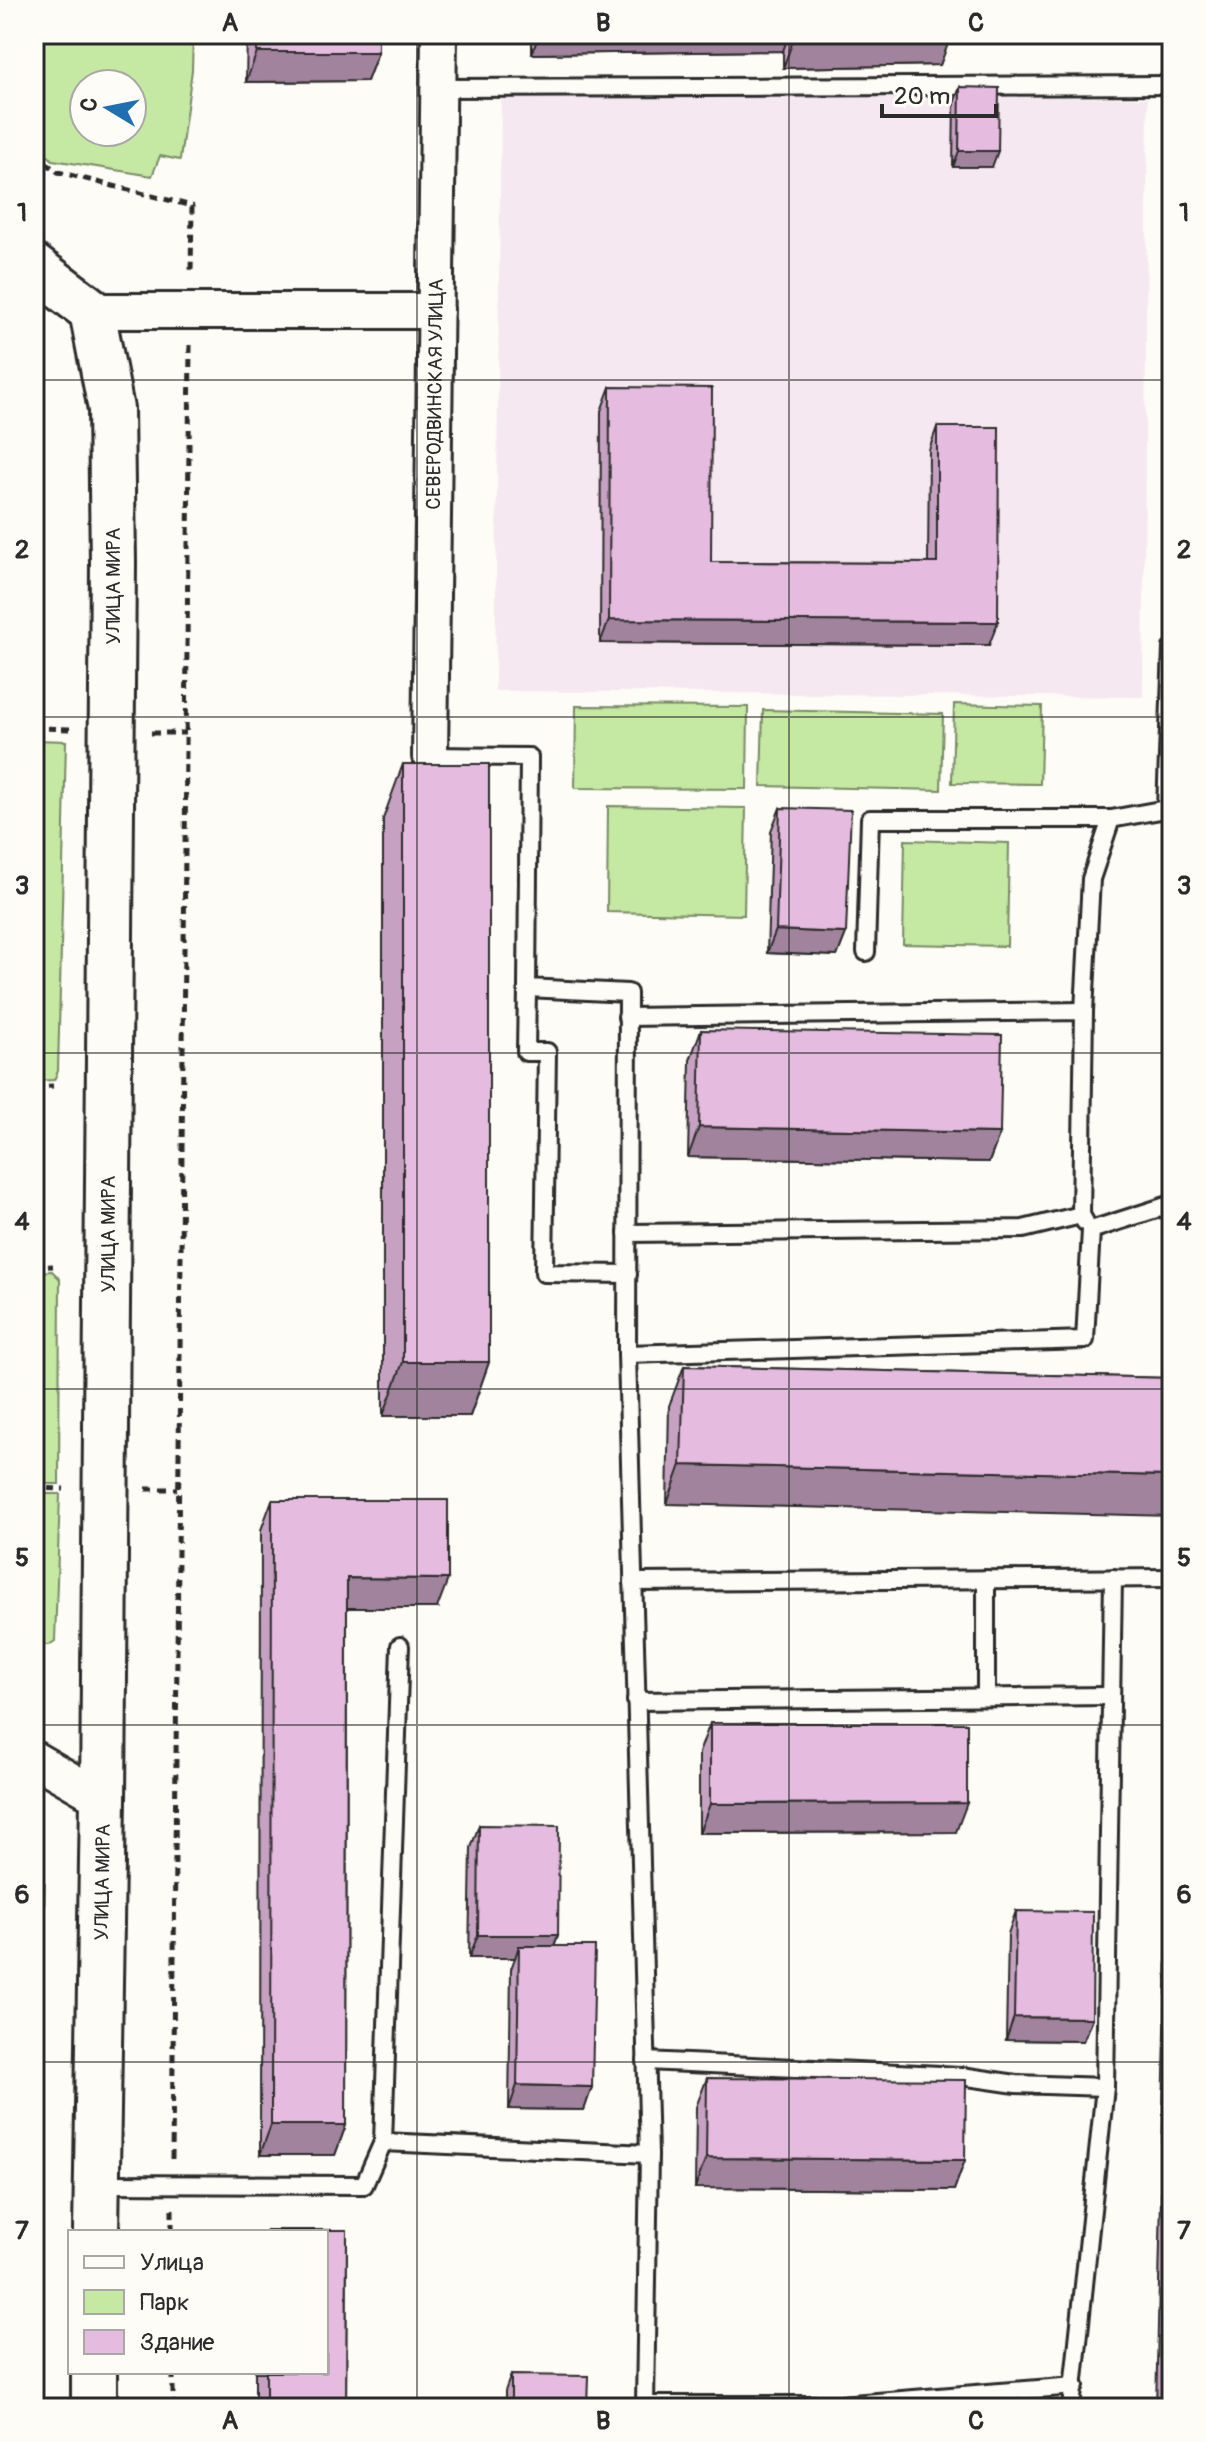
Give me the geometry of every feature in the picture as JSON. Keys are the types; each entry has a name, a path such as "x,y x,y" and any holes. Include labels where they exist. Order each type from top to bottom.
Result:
{"main road":[{"path":"34,267 92,311"},
{"name":"УЛИЦА МИРА","path":"92,311 111,409 113,563 103,1799 96,2230"},
{"path":"94,2374 94,2408"}],"street":[{"name":"СЕВЕРОДВИНСКАЯ УЛИЦА","path":"430,756 439,34"},
{"path":"92,311 436,311"},
{"path":"34,1759 103,1799"}],"lane":[{"path":"440,88 1172,85"},
{"path":"866,952 870,819 1111,819 1169,809 1172,648"},
{"path":"430,756 529,757 526,1052 547,1052 544,1273 628,1274"},
{"path":"627,1354 1085,1340 1091,1230 1081,1215 1084,1011 1091,879 1111,819"},
{"path":"527,988 628,993 627,1354 649,2154 645,2405 840,2405 1075,2386"},
{"path":"627,1017 1084,1011"},
{"path":"1091,1230 1172,1204"},
{"path":"627,1233 1023,1229 1081,1215"},
{"path":"1071,2408 1105,2087 1113,1578"},
{"path":"633,1582 1172,1578"},
{"path":"986,1579 986,1697"},
{"path":"97,2184 364,2185 383,2142 400,1646"},
{"path":"636,1701 1111,1696"},
{"path":"646,2061 961,2076 1016,2084 1105,2087"},
{"path":"383,2142 649,2154"}],"path":[{"path":"34,154 58,172 192,206 172,2230"},
{"path":"34,1087 53,1086"},
{"path":"34,1267 53,1266"},
{"path":"173,2374 173,2408"}],"shaded area":[{"path":"501,92 1148,98 1143,697 495,691"}],"green space":[{"path":"34,34 193,34 192,70 180,160 160,156 152,176 53,160 34,144"},
{"path":"954,704 1042,706 1040,784 952,783"},
{"path":"576,706 748,707 747,789 575,788"},
{"path":"763,710 943,714 941,790 761,786"},
{"path":"34,740 66,741 58,1071 54,1080 34,1081"},
{"path":"608,806 746,808 744,915 607,912"},
{"path":"905,840 1009,843 1007,946 903,944"},
{"path":"52,1271 60,1279 59,1484 34,1484 34,1272"},
{"path":"34,1494 60,1494 55,1641 49,1645 34,1645"},
{"path":"34,1883 45,1883 42,1978 34,1977"},
{"path":"34,2000 42,2000 40,2141 34,2141"}],"building":[{"path":"257,34 378,34 378,52 257,52"},
{"path":"794,34 951,34 951,36 794,38"},
{"path":"960,87 999,88 998,151 959,151"},
{"path":"610,387 712,388 711,562 937,563 937,427 999,427 998,622 609,620"},
{"path":"403,764 489,764 489,1362 403,1362"},
{"path":"780,808 851,810 846,933 776,930"},
{"path":"701,1030 1002,1035 1000,1133 699,1127"},
{"path":"684,1366 1172,1378 1172,1476 681,1465"},
{"path":"272,1500 448,1500 448,1579 347,1578 346,2125 271,2125"},
{"path":"710,1723 967,1723 967,1803 710,1804"},
{"path":"479,1825 559,1826 558,1935 478,1935"},
{"path":"1016,1911 1093,1912 1092,2018 1014,2017"},
{"path":"519,1946 595,1946 592,2087 517,2085"},
{"path":"707,2078 966,2080 965,2160 706,2158"},
{"path":"1172,2164 1172,2408 1166,2408"},
{"path":"328,2230 347,2230 346,2408 266,2408 266,2374 328,2374"},
{"path":"511,2375 588,2376 587,2408 511,2408"}]}
